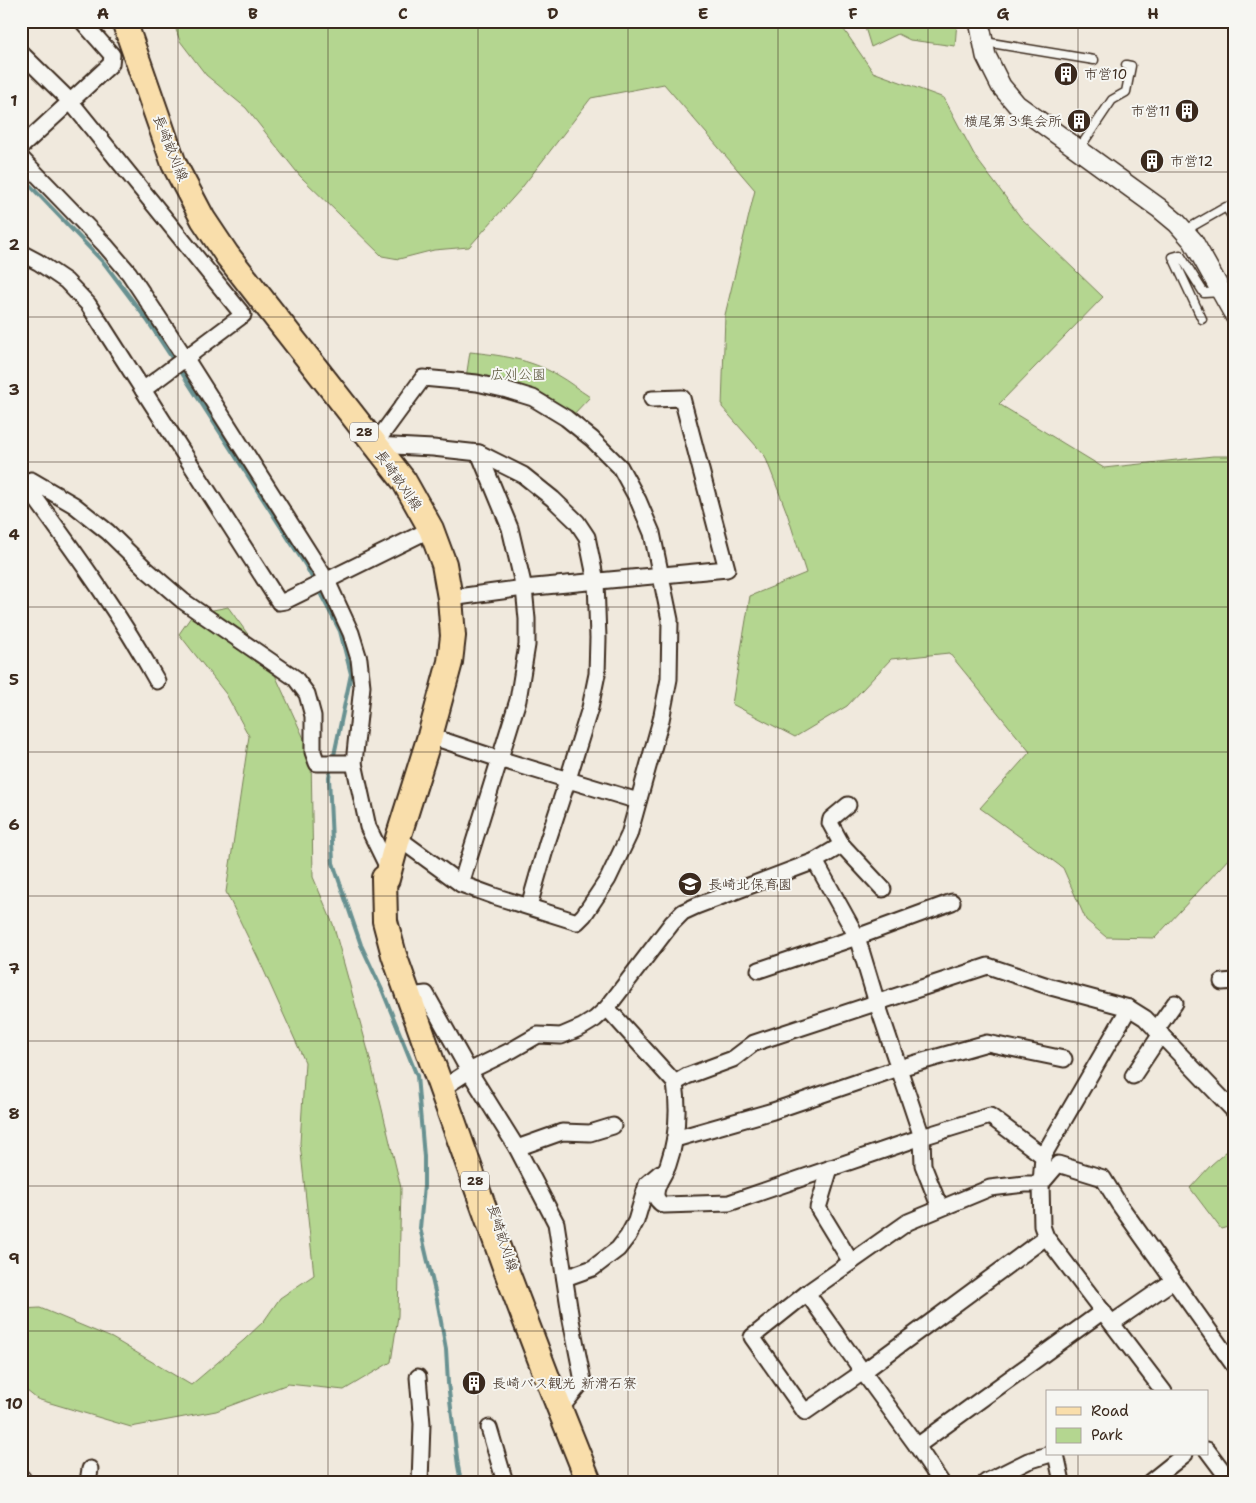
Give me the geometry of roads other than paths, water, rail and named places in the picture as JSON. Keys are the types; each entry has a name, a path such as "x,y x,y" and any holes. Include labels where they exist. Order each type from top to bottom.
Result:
{"main road":[{"name":"長崎畝刈線","path":"124,21 174,164 203,219 227,256 404,482 432,529 444,564 450,598 453,636 450,662 430,736 388,874 384,878 385,921 394,955 505,1268 546,1377 589,1482"},
{"name":"長崎畝刈線","path":"388,874 390,878 391,905 398,936 418,995 500,1224 512,1268 597,1482"}],"street":[{"path":"21,147 111,64 112,55 82,21"},
{"path":"978,21 986,56 1001,86 1017,105 1178,223 1193,241 1235,316"},
{"path":"21,53 70,101 243,315 143,390"},
{"path":"21,158 106,244 129,273 326,581 351,633 359,659 362,686 340,763 388,874"},
{"path":"21,253 66,281 88,304 279,602 285,601 432,529"},
{"path":"374,445 423,378 477,383 533,398 566,418 592,439 620,467 638,500 652,533 670,620 669,679 661,720 629,834 608,879 584,915 577,922 461,884 398,838"},
{"path":"450,598 524,588 727,569 682,398 652,399"},
{"path":"374,445 479,453 523,475 553,499 577,522 587,537 596,581 597,674 590,708 546,843 529,906"},
{"path":"461,884 518,700 527,645 528,619 524,588 510,528 479,453"},
{"path":"157,681 97,584 34,495 31,480 74,505 108,532 147,570 183,601 295,678 307,694 311,708 313,716 313,752 317,763 340,763"},
{"path":"430,736 638,801"},
{"path":"848,805 831,819 830,823 842,845 883,888"},
{"path":"449,1084 538,1035 561,1036 582,1028 595,1019 607,1008 672,923 683,912 815,861 842,845"},
{"path":"815,861 857,937 922,1137 924,1165 940,1208"},
{"path":"759,970 952,902"},
{"path":"675,1083 687,1076 733,1059 754,1043 988,966 1052,987 1130,1008 1145,1018 1235,1112"},
{"path":"418,995 426,994 517,1148 556,1223 571,1320 583,1381 565,1403"},
{"path":"1133,1076 1175,1003"},
{"path":"607,1008 675,1083 677,1100 675,1139 668,1165 657,1188 656,1196 659,1203 664,1205 729,1203 922,1137 990,1116 1044,1156"},
{"path":"1130,1008 1044,1156 1041,1184 1042,1226 1046,1237 1112,1323 1158,1389"},
{"path":"675,1139 773,1111 899,1068 987,1043 1064,1059"},
{"path":"517,1148 562,1132 590,1133 613,1126"},
{"path":"1046,1237 863,1372 805,1412 752,1336 807,1293 908,1222 990,1188 1041,1184 1058,1164 1103,1178 1119,1204 1235,1367"},
{"path":"565,1278 593,1268 618,1249 636,1221 647,1184 668,1165"},
{"path":"830,1168 818,1208 851,1262"},
{"path":"1112,1323 1173,1281"},
{"path":"807,1293 941,1482"},
{"path":"917,1446 1103,1311"},
{"path":"418,1377 422,1424 420,1482"},
{"path":"489,1428 505,1482"},
{"path":"1208,1451 1231,1476"},
{"path":"987,1481 1028,1461 1046,1456"},
{"path":"1056,1456 1062,1482"},
{"path":"1150,1482 1182,1456"}],"lane":[{"path":"983,42 1094,60"},
{"path":"1079,150 1112,100 1126,92 1131,66 1126,64"},
{"path":"1184,231 1226,207 1235,221"},
{"path":"1202,319 1173,257 1180,255 1204,293 1222,292"}],"waterway":[{"path":"21,176 104,263 147,320 174,361"},
{"path":"178,367 306,566 315,583"},
{"path":"318,589 340,631 351,674 333,760"},
{"path":"331,767 329,777 333,863 361,945 383,992 417,1076 424,1157 424,1186 420,1228 446,1349 448,1383 461,1482"}],"place":[{"name":"市営10","path":"1066,74"},
{"name":"市営11","path":"1187,111"},
{"name":"横尾第３集会所","path":"1079,121"},
{"name":"市営12","path":"1152,161"},
{"name":"長崎北保育園","path":"690,884"},
{"name":"長崎バス観光 新滑石寮","path":"474,1383"}],"park label":[{"name":"広刈公園","path":"518,374"}]}
